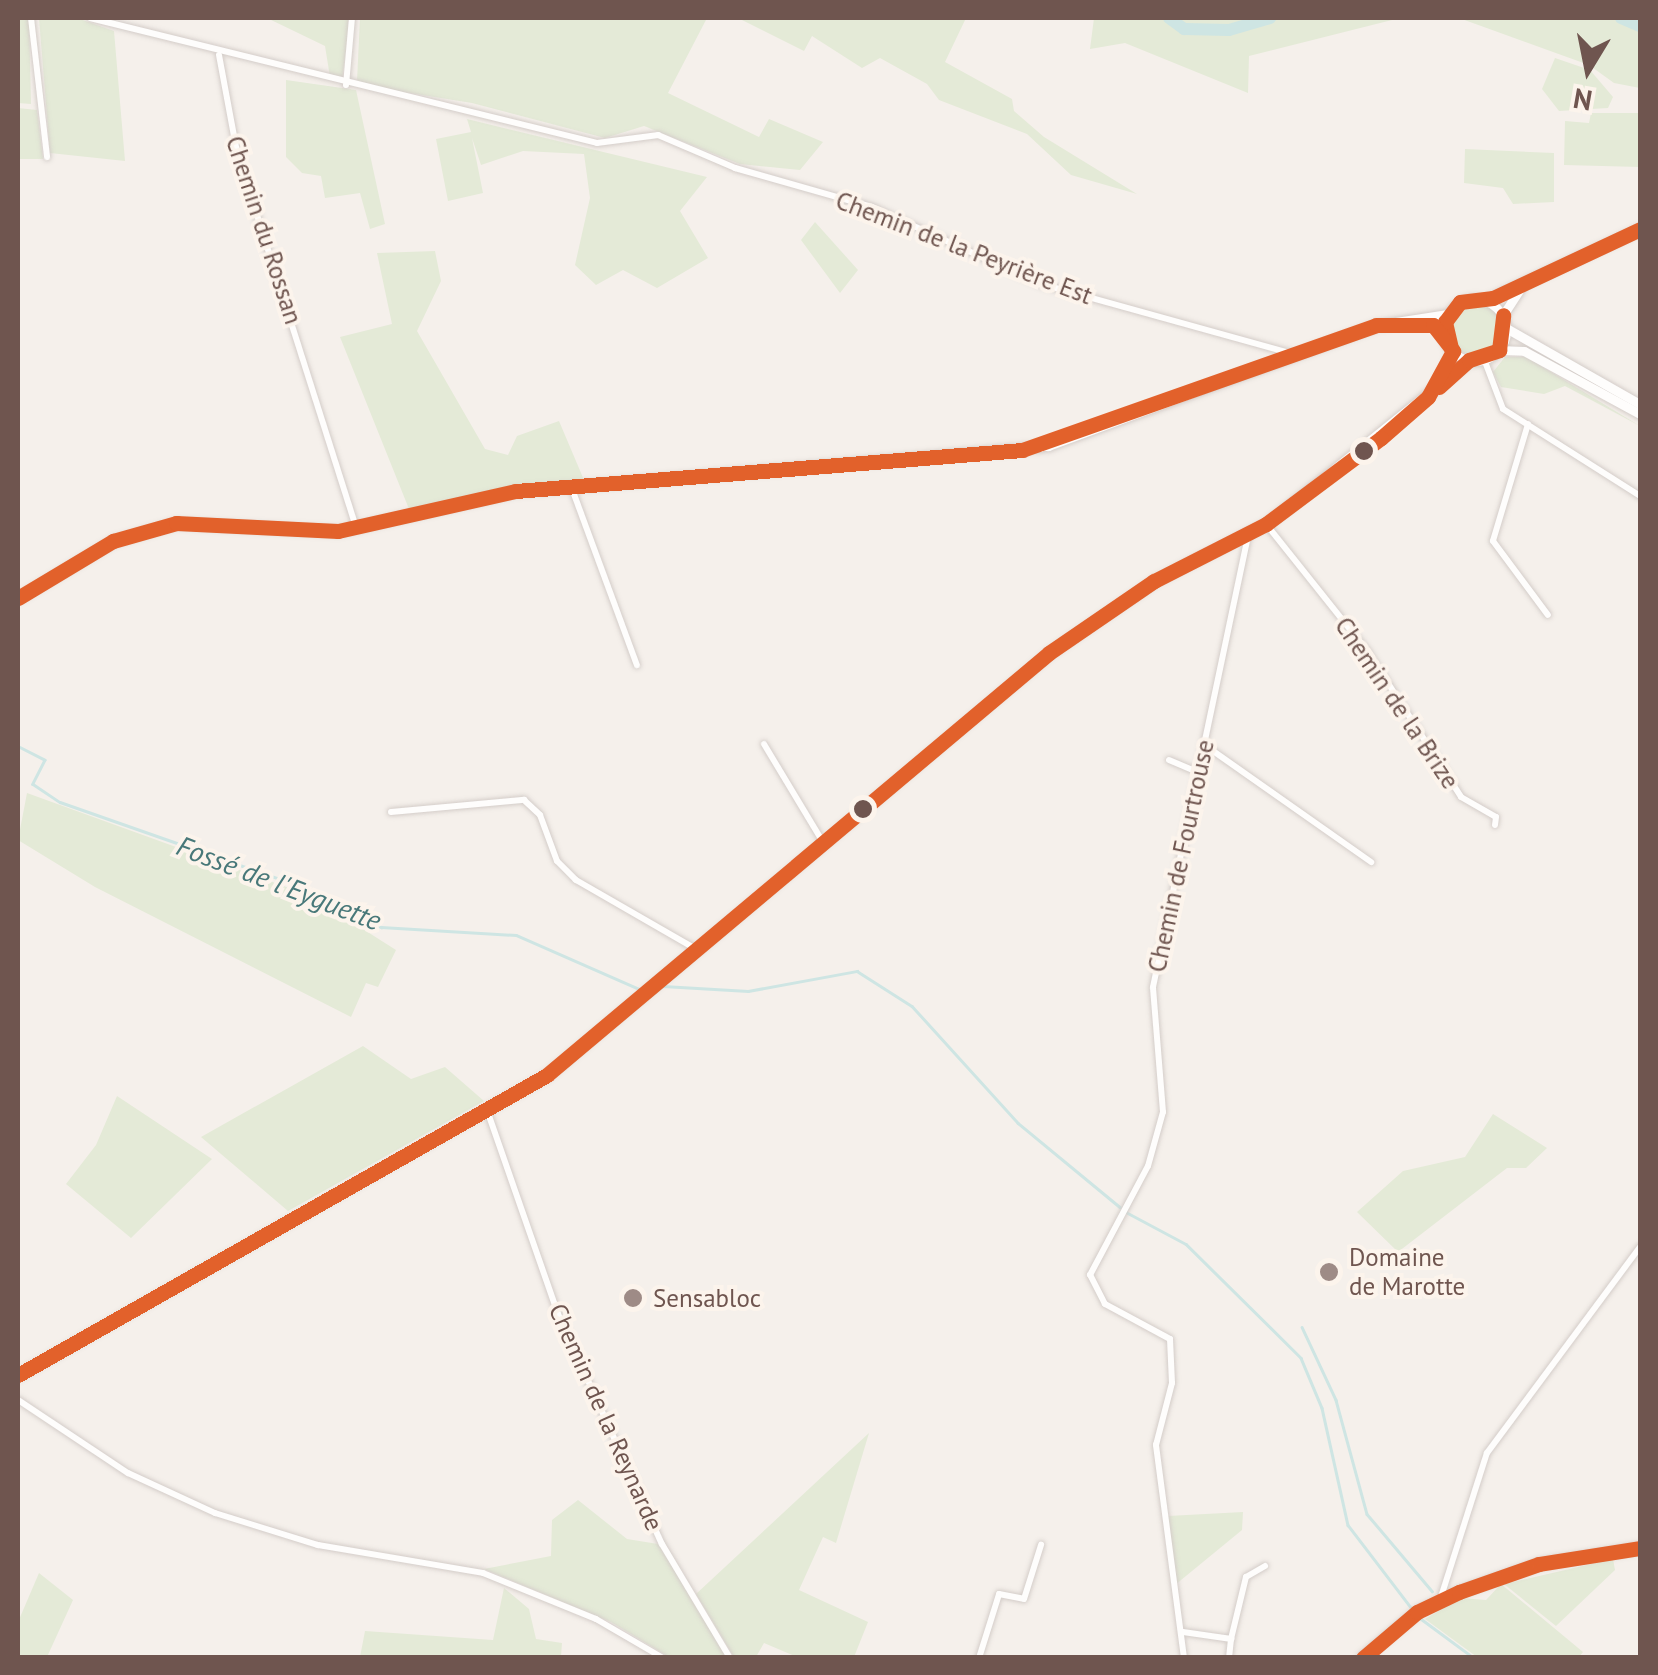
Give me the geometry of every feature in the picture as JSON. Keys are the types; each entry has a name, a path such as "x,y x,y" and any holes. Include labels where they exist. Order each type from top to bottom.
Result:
{"main road":[{"path":"18,598 100,548 164,526 356,528 476,497 1048,446 1294,354 1403,319 1448,314 1468,300 1486,300 1640,230"},
{"path":"1503,315 1532,279"},
{"path":"1486,300 1503,315 1506,328 1499,350"},
{"path":"1448,314 1444,331 1452,351 1469,360 1484,360 1499,350 1524,351 1640,414"},
{"path":"1403,319 1444,331"},
{"path":"1506,328 1640,404"},
{"path":"1428,397 1452,351"},
{"path":"18,1375 547,1075 1072,636 1154,581 1266,524 1428,397 1469,360"},
{"path":"1362,1658 1440,1600 1539,1564 1640,1548"}],"street":[{"path":"31,18 47,157"},
{"path":"90,18 219,55 346,85 352,18"},
{"name":"Chemin du Rossan","path":"219,55 237,152 356,528"},
{"name":"Chemin de la Peyrière Est","path":"346,85 596,142 658,134 735,168 872,207 1026,278 1294,354"},
{"path":"1484,360 1495,401 1640,496"},
{"path":"1528,424 1493,541 1548,615"},
{"path":"570,486 638,665"},
{"name":"Chemin de la Brize","path":"1266,524 1368,652 1462,797 1496,818 1495,825"},
{"name":"Chemin de Fourtrouse","path":"1184,1658 1156,1445 1172,1383 1170,1339 1105,1304 1090,1275 1148,1166 1163,1112 1153,987 1248,534"},
{"path":"764,744 823,842"},
{"path":"1206,746 1370,862"},
{"path":"1170,760 1200,773"},
{"path":"392,812 524,800 540,815 557,861 576,880 698,949"},
{"name":"Chemin de la Reynarde","path":"486,1108 558,1314 662,1544 730,1658"},
{"path":"1440,1600 1487,1453 1640,1247"},
{"path":"18,1400 138,1479 215,1513 314,1544 483,1573 596,1619 663,1658"},
{"path":"980,1658 999,1594 1024,1599 1041,1545"},
{"path":"1228,1658 1246,1577 1265,1566"},
{"path":"1183,1632 1232,1639"}],"green space":[{"path":"18,18 29,18 31,104 18,103"},
{"path":"39,18 77,18 114,31 125,161 50,153"},
{"path":"267,18 350,18 342,79 330,77 325,46"},
{"path":"360,18 707,18 668,93 759,137 769,119 823,142 800,170 740,164 644,126 605,138 472,103 366,86 357,81"},
{"path":"738,18 966,18 945,62 1012,99 1014,111 1044,137 1137,194 1071,175 1027,134 939,100 927,84 880,58 862,68 812,36 804,51"},
{"path":"1094,18 1455,18 1396,19 1249,56 1248,93 1125,43 1090,49"},
{"path":"1459,18 1640,18 1640,88 1614,83 1589,65"},
{"path":"1555,58 1590,70 1613,97 1608,108 1559,111 1542,89"},
{"path":"286,80 356,90 385,224 370,229 360,193 325,198 321,176 302,173 286,157"},
{"path":"18,108 37,110 43,159 18,159"},
{"path":"1591,113 1640,113 1640,167 1564,165 1565,121 1589,123"},
{"path":"467,119 707,177 680,211 708,258 657,288 623,270 596,285 575,265 590,198 584,154 523,151 481,165 472,138 483,193 448,201 436,139 471,132"},
{"path":"1465,149 1554,153 1554,202 1513,204 1503,188 1464,183"},
{"path":"815,222 858,270 840,293 801,240"},
{"path":"435,251 441,281 417,331 485,449 508,455 517,436 559,421 584,480 517,485 409,509 340,337 392,324 377,253"},
{"path":"1476,304 1494,312 1502,330 1494,348 1476,356 1458,348 1450,330 1458,312"},
{"path":"1505,357 1526,357 1640,426 1565,386 1544,394 1501,387 1493,372"},
{"path":"27,793 311,896 396,950 378,987 366,983 351,1017 95,887 18,840"},
{"path":"363,1046 411,1079 445,1067 484,1101 288,1211 201,1137"},
{"path":"117,1096 212,1159 131,1238 66,1184 96,1145"},
{"path":"1493,1114 1547,1148 1526,1168 1507,1168 1398,1252 1357,1212 1403,1171 1465,1157"},
{"path":"869,1433 836,1543 823,1537 799,1590 868,1622 854,1657 797,1657 764,1643 756,1657 734,1657 696,1594"},
{"path":"578,1500 627,1539 658,1544 727,1657 669,1657 611,1622 484,1569 551,1556 552,1520"},
{"path":"1243,1512 1242,1530 1175,1585 1168,1516"},
{"path":"1613,1559 1615,1570 1556,1626 1504,1584"},
{"path":"39,1573 73,1600 47,1657 18,1657 18,1622"},
{"path":"1501,1584 1583,1652 1579,1657 1477,1657 1425,1619 1461,1598 1486,1600"},
{"path":"504,1588 529,1609 536,1639 562,1643 561,1657 360,1657 365,1631 493,1640"}],"waterway":[{"path":"1169,18 1184,29 1229,30 1270,18"},
{"path":"1621,18 1640,26"},
{"name":"Fossé de l'Eyguette","path":"18,746 45,760 33,784 60,802 306,888 381,927 516,935 641,990"},
{"name":"Fossé de l'Eyguette","path":"650,996 663,986 748,991 857,971 912,1006 1018,1123 1120,1207"},
{"name":"Fossé de l'Eyguette","path":"1126,1212 1186,1244 1301,1358 1322,1408 1348,1525 1413,1610"},
{"path":"1302,1327 1336,1400 1367,1514 1432,1591"},
{"name":"Fossé de l'Eyguette","path":"1420,1618 1474,1658"}],"transit line":[{"path":"1451,348 1445,322 1460,302 1493,298 1640,229"},
{"path":"1439,387 1469,360 1499,350 1503,315"},
{"path":"18,598 113,541 176,523 338,531 516,491 1022,450 1376,325 1433,325 1453,351 1428,397 1381,438 1266,524 1154,581 1049,653 547,1075 18,1375"},
{"path":"1363,1658 1417,1612 1459,1592 1539,1564 1640,1548"}],"place":[{"name":"Domaine de Marotte","path":"1329,1272"},
{"name":"Sensabloc","path":"633,1298"}]}
